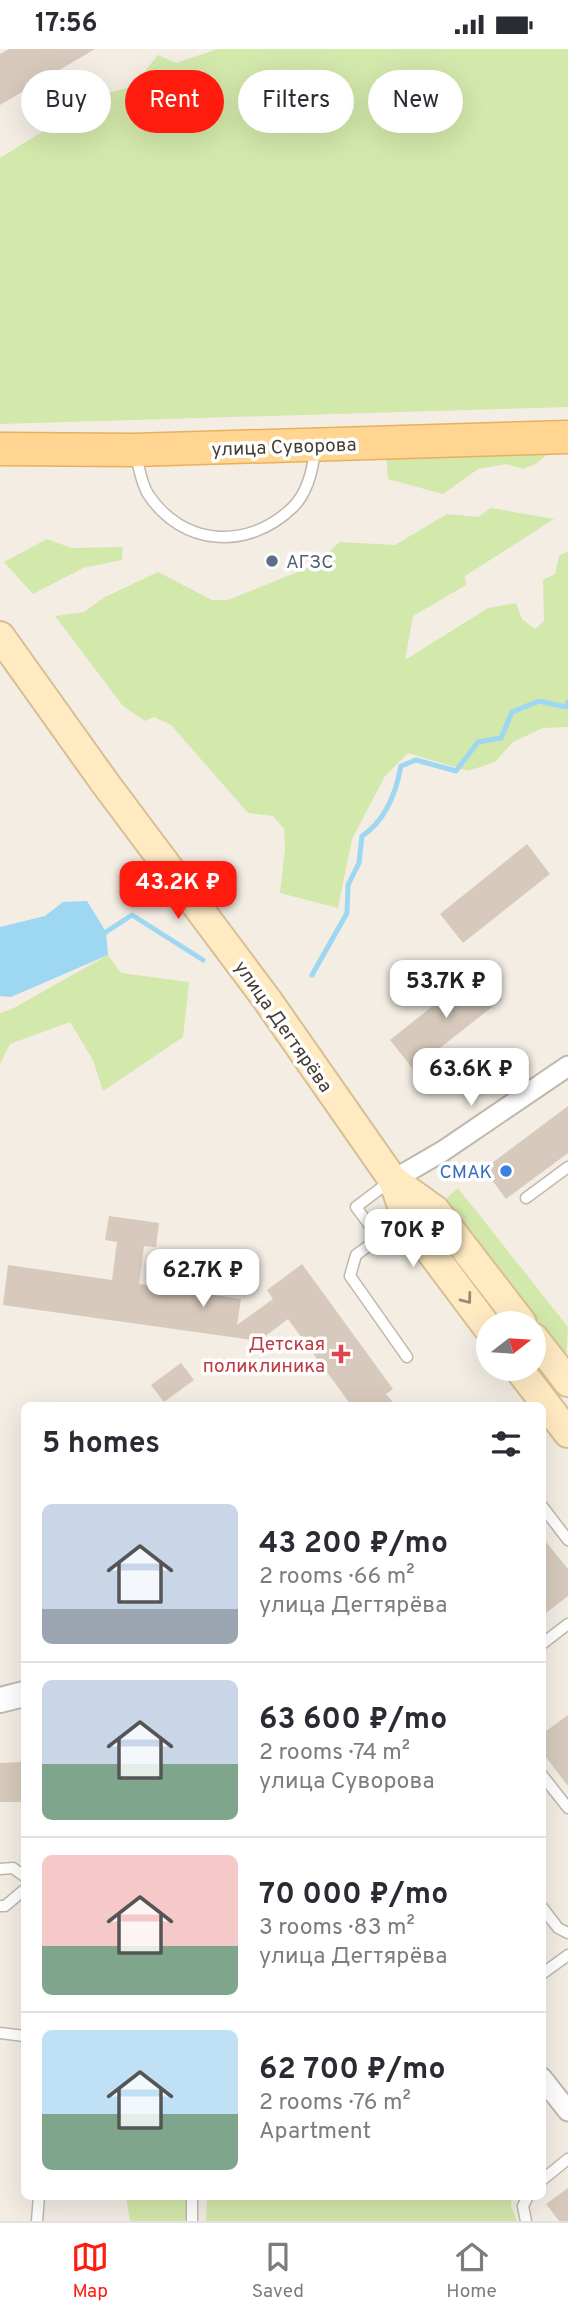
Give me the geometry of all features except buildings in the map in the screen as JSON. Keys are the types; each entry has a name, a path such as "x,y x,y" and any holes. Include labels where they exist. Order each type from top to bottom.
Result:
{"main road":[{"name":"улица Суворова","path":"0,449 134,450 568,437"},
{"name":"улица Дегтярёва","path":"0,636 268,1001 393,1180 407,1220 476,1312"},
{"name":"улица Дегтярёва","path":"393,1180 435,1210 513,1311"},
{"path":"546,1353 567,1379"},
{"path":"527,1381 542,1402"},
{"path":"546,1407 568,1433"}],"street":[{"path":"393,1180 443,1151 568,1066"},
{"path":"545,1402 567,1379"},
{"path":"0,1700 21,1695"},
{"path":"546,2084 561,2105"}],"lane":[{"path":"134,450 146,492 166,516 189,531 209,537 235,537 259,531 293,507 312,473 316,445"},
{"path":"526,1198 568,1167"},
{"path":"393,1180 356,1207 379,1238 356,1255 350,1276 407,1357"},
{"path":"546,1511 568,1540"},
{"path":"546,1641 568,1624"},
{"path":"546,1780 568,1808"},
{"path":"0,1869 13,1868 21,1874"},
{"path":"0,1906 5,1906 21,1893"},
{"path":"546,1912 558,1928 568,1933"},
{"path":"546,1971 568,1955"},
{"path":"0,2033 21,2036"},
{"path":"546,2177 568,2159"},
{"path":"37,2221 39,2200"},
{"path":"192,2200 192,2221"},
{"path":"526,2200 523,2206 526,2221"}],"green space":[{"path":"218,49 568,49 568,407 0,424 0,158 40,133 111,133 111,92 125,88 125,133 224,133 224,70 146,70 158,55 176,63"},
{"path":"554,448 536,464 523,469 506,464 478,469 443,494 388,479 386,454"},
{"path":"491,508 554,519 465,576 466,585 413,616 405,660 488,608 516,603 522,619 535,629 544,621 543,580 555,574 559,556 568,551 568,727 543,728 513,742 495,762 468,771 408,753 385,776 352,839 338,908 280,893 285,849 284,829 273,816 248,813 171,725 154,717 145,721 123,706 55,616 84,612 105,597 158,572 212,600 228,600 310,567 340,542 395,545 447,514 478,517"},
{"path":"47,539 72,548 123,547 122,560 83,568 33,594 4,562"},
{"path":"108,955 121,973 189,982 183,1037 103,1091 93,1060 70,1022 10,1044 0,1064 0,1013 12,1009"},
{"path":"458,1188 568,1327 566,1363 546,1337 546,1311 525,1311 441,1203"},
{"path":"127,2200 188,2200 187,2221 130,2221"},
{"path":"207,2200 512,2200 517,2221 206,2221"}],"water":[{"path":"87,901 106,932 108,955 11,997 0,996 0,927 45,916 63,902"}],"waterway":[{"path":"312,975 347,913 348,885 359,863 362,836 377,823 388,806 401,766 416,760 456,771 478,742 501,738 512,712 539,701 566,707 568,702"},
{"path":"101,933 132,915 203,960"}],"place":[{"name":"АГЗС","path":"272,561"},
{"name":"СМАК","path":"506,1171"},
{"name":"Детская поликлиника","path":"341,1354"}]}
